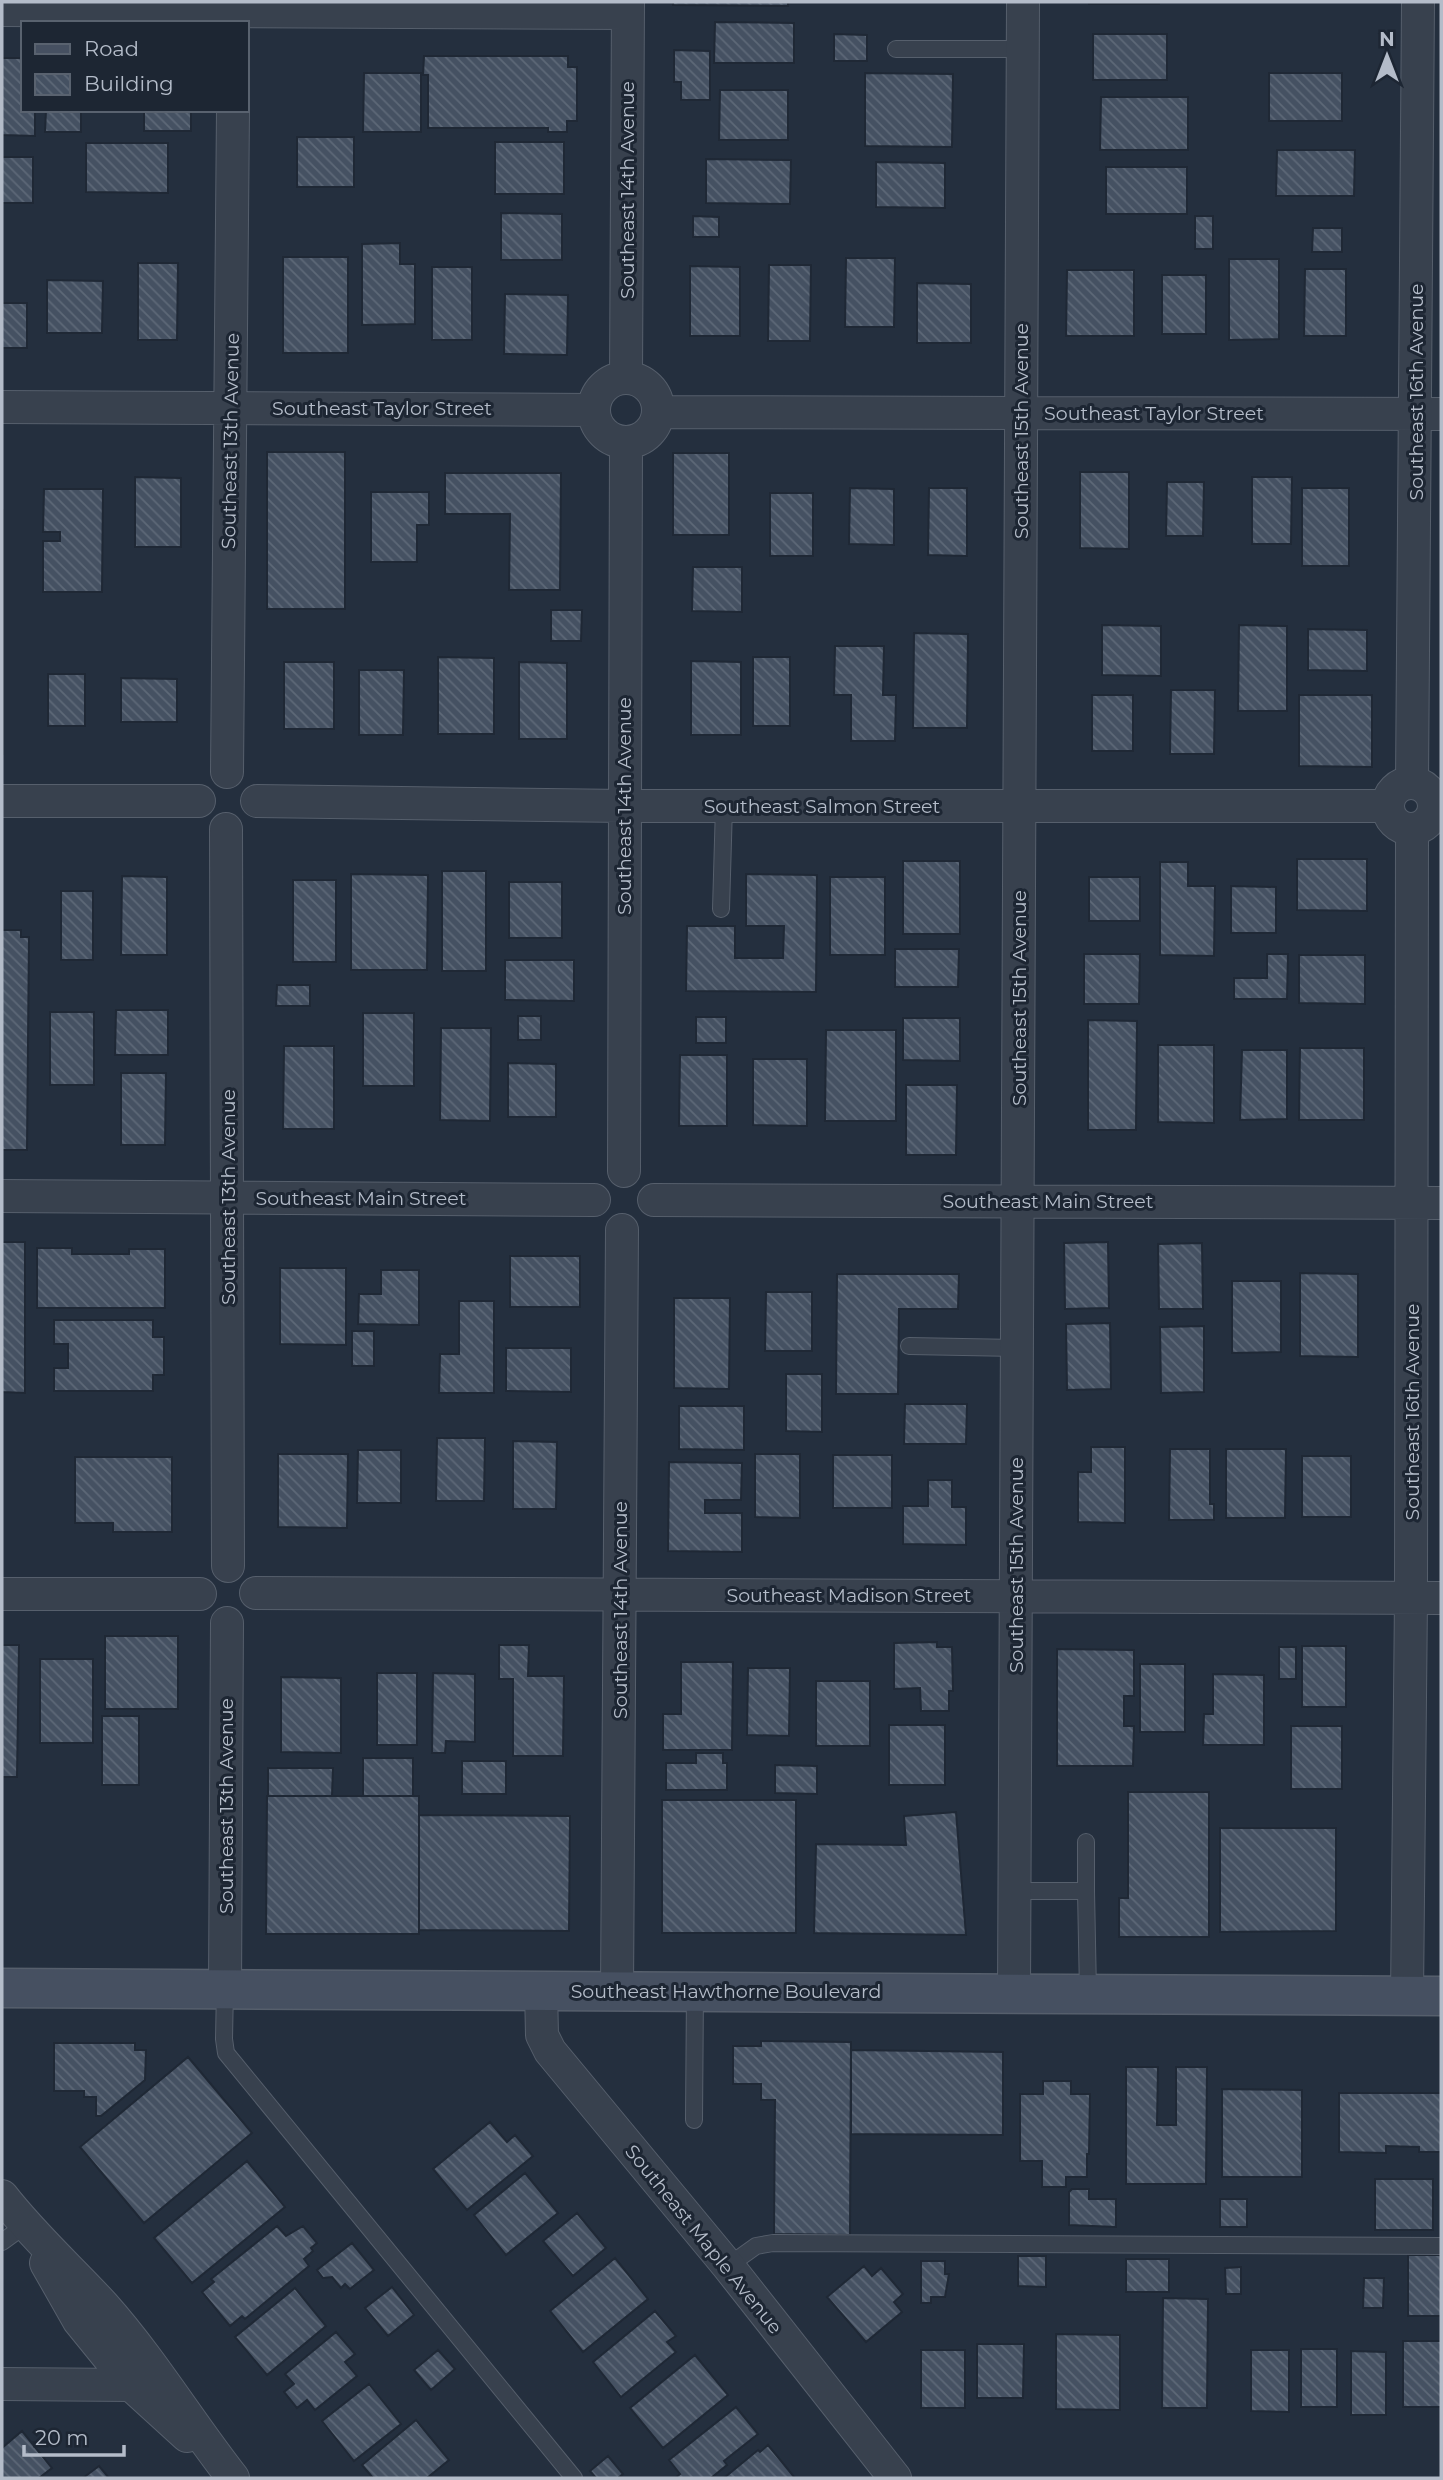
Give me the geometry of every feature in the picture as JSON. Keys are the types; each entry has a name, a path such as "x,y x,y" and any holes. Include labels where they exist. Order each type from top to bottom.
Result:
{"main road":[{"name":"Southeast Hawthorne Boulevard","path":"5,1986 1424,1996"}],"street":[{"name":"Southeast 15th Avenue","path":"1014,1993 1023,2"},
{"name":"Southeast 16th Avenue","path":"1412,782 1429,414 1418,2"},
{"path":"2,10 234,12 628,7"},
{"name":"Southeast 14th Avenue","path":"626,377 628,7"},
{"name":"Southeast 13th Avenue","path":"227,772 233,112"},
{"path":"626,377 639,380 652,391 656,397 658,412 649,431 636,440 626,442 602,432 594,410 597,394 605,385 626,377"},
{"name":"Southeast Taylor Street","path":"2,407 594,410"},
{"name":"Southeast Taylor Street","path":"658,412 1429,414"},
{"name":"Southeast 14th Avenue","path":"624,1171 626,442"},
{"path":"227,772 244,777 251,783 257,801 255,810 244,825 226,829 218,827 205,817 200,801 201,792 210,778 227,772"},
{"path":"1412,782 1419,783 1430,792 1438,806 1425,825 1412,829 1392,820 1387,806 1392,791 1397,786 1412,782"},
{"path":"2,801 200,801"},
{"name":"Southeast Salmon Street","path":"257,801 624,806 1387,806"},
{"name":"Southeast 13th Avenue","path":"226,829 228,1566"},
{"name":"Southeast 16th Avenue","path":"1412,829 1427,1203 1424,1996"},
{"path":"624,1171 634,1172 644,1178 650,1185 654,1200 652,1212 645,1222 636,1228 622,1230 603,1222 596,1212 594,1200 597,1187 604,1178 624,1171"},
{"name":"Southeast Main Street","path":"2,1196 594,1200"},
{"name":"Southeast Main Street","path":"654,1200 1427,1203"},
{"name":"Southeast 14th Avenue","path":"617,1990 622,1230"},
{"path":"228,1566 247,1573 253,1581 256,1593 255,1603 249,1614 239,1621 227,1623 215,1620 206,1613 200,1603 201,1583 209,1573 228,1566"},
{"name":"Southeast Madison Street","path":"256,1593 1426,1598"},
{"path":"2,1594 200,1594"},
{"name":"Southeast 13th Avenue","path":"225,1988 227,1623"},
{"name":"Southeast Maple Avenue","path":"541,1990 542,2035 550,2051 728,2266 895,2478"},
{"path":"2,2196 13,2234 131,2385 231,2475"},
{"path":"13,2234 104,2307 166,2383 231,2475"},
{"path":"2,2384 131,2385"}],"lane":[{"path":"896,49 1023,49"},
{"path":"721,909 724,806"},
{"path":"909,1346 1017,1348"},
{"path":"1086,1842 1088,1993"},
{"path":"1014,1891 1086,1891"},
{"path":"225,1988 226,2053 574,2478"},
{"path":"694,2120 695,1991"},
{"path":"728,2266 756,2246 773,2244 1441,2246"}],"building":[{"path":"673,2 788,2 788,6 673,5"},
{"path":"1159,2 1159,4 1089,4"},
{"path":"715,22 794,23 794,63 714,63"},
{"path":"834,34 867,35 867,61 834,61"},
{"path":"1093,34 1167,34 1167,80 1093,80"},
{"path":"674,50 710,51 710,100 681,100 681,82 674,82"},
{"path":"424,56 568,56 568,67 577,67 577,121 567,121 567,132 548,132 548,128 428,128 428,75 423,75"},
{"path":"2,58 21,58 21,112 35,112 35,136 2,135"},
{"path":"364,73 421,73 421,132 363,132"},
{"path":"865,73 953,74 952,147 865,146"},
{"path":"1269,73 1342,73 1342,121 1269,121"},
{"path":"720,90 788,90 788,140 719,140"},
{"path":"1101,97 1188,97 1188,150 1100,150"},
{"path":"46,112 81,112 81,132 45,132"},
{"path":"144,112 191,112 191,131 144,131"},
{"path":"297,137 354,137 354,187 297,187"},
{"path":"495,142 564,142 564,194 495,194"},
{"path":"86,143 168,143 168,193 86,192"},
{"path":"1277,150 1355,150 1354,196 1276,196"},
{"path":"2,157 33,157 33,203 2,203"},
{"path":"706,159 791,160 790,204 706,203"},
{"path":"876,162 945,163 945,208 876,207"},
{"path":"1106,167 1187,167 1187,214 1106,214"},
{"path":"501,213 562,214 562,260 501,260"},
{"path":"693,216 719,217 719,237 693,237"},
{"path":"1195,216 1213,216 1213,249 1195,249"},
{"path":"1313,228 1342,228 1342,252 1312,252"},
{"path":"400,243 400,264 415,264 415,324 362,325 362,244"},
{"path":"283,257 348,257 348,353 283,353"},
{"path":"846,258 895,258 894,327 845,327"},
{"path":"1229,259 1279,259 1279,339 1229,340"},
{"path":"138,263 178,263 177,340 138,340"},
{"path":"769,265 811,265 810,341 768,341"},
{"path":"690,266 740,267 740,336 690,336"},
{"path":"432,267 472,267 472,340 432,340"},
{"path":"1305,269 1346,269 1346,336 1304,336"},
{"path":"1067,270 1134,270 1134,336 1066,336"},
{"path":"1162,275 1206,275 1206,334 1162,334"},
{"path":"47,280 103,281 102,333 47,333"},
{"path":"917,283 971,284 971,343 917,343"},
{"path":"505,294 568,295 567,355 504,354"},
{"path":"2,303 27,303 27,348 2,348"},
{"path":"267,452 345,452 345,609 267,609"},
{"path":"673,453 729,453 729,535 673,535"},
{"path":"1080,472 1129,472 1129,549 1080,548"},
{"path":"445,473 561,473 560,590 509,590 510,514 445,514"},
{"path":"135,477 181,478 181,547 135,547"},
{"path":"1252,477 1292,477 1291,544 1252,544"},
{"path":"1167,482 1204,482 1203,536 1166,536"},
{"path":"850,488 894,489 894,545 849,544"},
{"path":"929,488 967,488 967,556 928,555"},
{"path":"1302,488 1349,488 1349,566 1302,566"},
{"path":"44,489 103,489 102,592 43,592 43,541 60,541 60,532 43,532"},
{"path":"371,492 429,492 429,525 417,525 417,562 371,562"},
{"path":"770,493 813,493 813,556 770,556"},
{"path":"3,510 3,754 2,754"},
{"path":"693,567 742,567 742,612 692,611"},
{"path":"551,610 582,610 581,641 551,641"},
{"path":"1102,625 1161,626 1161,676 1102,675"},
{"path":"1239,625 1287,626 1287,711 1238,711"},
{"path":"1308,629 1367,630 1367,671 1308,670"},
{"path":"914,633 968,634 967,728 913,728"},
{"path":"835,646 884,646 883,695 896,695 895,741 851,741 851,695 834,695"},
{"path":"438,657 494,658 494,734 438,734"},
{"path":"753,657 790,657 790,726 753,726"},
{"path":"691,661 741,662 741,735 691,735"},
{"path":"284,662 334,662 334,729 284,729"},
{"path":"519,662 567,663 567,739 519,739"},
{"path":"359,670 404,670 403,735 359,735"},
{"path":"48,674 85,674 85,726 48,726"},
{"path":"121,678 177,679 177,722 121,722"},
{"path":"1171,690 1215,690 1214,754 1170,754"},
{"path":"1092,695 1133,695 1133,751 1092,751"},
{"path":"1299,695 1372,695 1372,767 1299,766"},
{"path":"1297,859 1367,859 1367,911 1297,910"},
{"path":"903,861 960,861 960,934 903,934"},
{"path":"1160,862 1188,862 1188,886 1215,886 1214,956 1160,955"},
{"path":"442,871 486,871 486,971 442,971"},
{"path":"351,874 428,875 427,970 351,970"},
{"path":"746,874 817,875 816,992 686,991 687,926 735,926 735,958 783,958 784,926 746,926"},
{"path":"122,876 167,877 167,955 121,955"},
{"path":"830,877 885,877 885,955 830,955"},
{"path":"1089,877 1140,877 1140,921 1089,921"},
{"path":"293,880 336,880 336,962 293,962"},
{"path":"509,882 562,882 562,938 509,938"},
{"path":"1231,886 1276,887 1276,933 1231,933"},
{"path":"61,891 93,891 93,960 61,960"},
{"path":"2,930 21,930 21,937 29,937 27,1150 2,1150"},
{"path":"895,949 959,949 958,987 895,987"},
{"path":"1084,954 1140,954 1139,1004 1084,1004"},
{"path":"1267,954 1288,954 1287,999 1234,999 1234,978 1267,978"},
{"path":"1299,955 1365,955 1365,1004 1299,1003"},
{"path":"505,960 574,960 574,1001 505,1000"},
{"path":"277,985 310,985 310,1006 276,1006"},
{"path":"116,1010 168,1010 168,1055 115,1055"},
{"path":"50,1012 94,1012 94,1085 50,1085"},
{"path":"363,1013 414,1013 414,1086 363,1086"},
{"path":"518,1016 541,1016 541,1040 518,1040"},
{"path":"696,1017 726,1017 726,1043 696,1043"},
{"path":"903,1018 960,1018 960,1061 903,1060"},
{"path":"1088,1020 1137,1021 1136,1130 1088,1130"},
{"path":"441,1028 491,1028 490,1121 440,1120"},
{"path":"826,1030 896,1030 896,1121 825,1121"},
{"path":"1158,1045 1214,1045 1214,1123 1158,1122"},
{"path":"284,1046 334,1046 334,1129 283,1129"},
{"path":"1300,1048 1364,1048 1364,1120 1299,1120"},
{"path":"1242,1050 1287,1050 1287,1119 1240,1120"},
{"path":"680,1055 727,1055 727,1126 679,1126"},
{"path":"753,1059 807,1059 807,1126 753,1125"},
{"path":"508,1063 556,1064 556,1117 508,1117"},
{"path":"121,1073 166,1073 165,1145 121,1145"},
{"path":"906,1085 957,1085 956,1155 906,1155"},
{"path":"2,1242 25,1242 25,1393 2,1392"},
{"path":"1108,1242 1109,1308 1065,1309 1064,1243"},
{"path":"1202,1243 1203,1309 1159,1309 1158,1244"},
{"path":"37,1248 72,1248 72,1254 129,1254 129,1249 165,1249 165,1308 37,1308"},
{"path":"510,1256 580,1256 580,1307 510,1307"},
{"path":"280,1268 346,1268 346,1345 280,1344"},
{"path":"381,1270 419,1270 419,1325 358,1324 359,1294 381,1294"},
{"path":"1300,1273 1358,1274 1358,1357 1300,1356"},
{"path":"837,1274 959,1274 958,1309 899,1309 898,1394 836,1394"},
{"path":"1232,1281 1281,1281 1281,1352 1232,1353"},
{"path":"766,1292 812,1292 812,1351 765,1351"},
{"path":"674,1298 730,1298 729,1389 674,1388"},
{"path":"459,1301 494,1301 494,1393 439,1393 440,1354 459,1354"},
{"path":"54,1320 153,1320 153,1337 164,1337 164,1375 153,1375 153,1391 54,1391 54,1368 68,1368 68,1344 54,1344"},
{"path":"1110,1323 1111,1389 1067,1390 1066,1324"},
{"path":"1204,1326 1204,1392 1161,1393 1160,1327"},
{"path":"352,1331 374,1331 374,1366 352,1366"},
{"path":"506,1348 571,1348 571,1392 506,1391"},
{"path":"786,1374 822,1374 822,1432 786,1431"},
{"path":"905,1404 967,1404 966,1444 904,1444"},
{"path":"679,1406 744,1406 744,1450 679,1449"},
{"path":"437,1438 485,1438 484,1501 436,1501"},
{"path":"513,1441 557,1442 556,1509 513,1509"},
{"path":"1091,1447 1125,1447 1125,1523 1078,1522 1078,1472 1091,1472"},
{"path":"1170,1449 1210,1449 1210,1504 1214,1504 1214,1520 1169,1520"},
{"path":"1226,1449 1286,1449 1285,1518 1226,1518"},
{"path":"358,1450 401,1450 401,1503 357,1503"},
{"path":"278,1454 348,1454 347,1528 278,1527"},
{"path":"755,1454 800,1454 800,1518 755,1517"},
{"path":"833,1455 892,1455 892,1508 833,1508"},
{"path":"1302,1456 1351,1456 1351,1517 1302,1517"},
{"path":"75,1457 172,1457 172,1532 113,1532 113,1523 75,1523"},
{"path":"669,1462 742,1463 741,1500 705,1500 705,1513 742,1513 742,1552 668,1551"},
{"path":"928,1480 952,1480 952,1507 966,1507 966,1545 903,1544 903,1506 928,1506"},
{"path":"105,1636 178,1636 178,1709 105,1709"},
{"path":"937,1642 937,1647 952,1647 953,1691 949,1691 949,1711 921,1711 920,1688 894,1689 894,1643"},
{"path":"2,1645 19,1645 17,1777 2,1777"},
{"path":"499,1645 529,1645 528,1676 564,1676 563,1756 513,1756 513,1679 499,1679"},
{"path":"1302,1646 1346,1646 1346,1707 1302,1707"},
{"path":"1279,1647 1296,1647 1296,1679 1279,1679"},
{"path":"1057,1649 1134,1650 1134,1696 1124,1696 1124,1726 1134,1726 1133,1766 1057,1766"},
{"path":"40,1659 93,1659 93,1743 40,1743"},
{"path":"681,1662 733,1662 732,1750 663,1750 663,1714 681,1714"},
{"path":"1140,1664 1185,1664 1185,1732 1140,1732"},
{"path":"748,1668 790,1668 789,1736 747,1735"},
{"path":"377,1673 417,1673 417,1745 377,1745"},
{"path":"433,1673 475,1674 475,1742 446,1741 445,1753 432,1753"},
{"path":"1213,1674 1264,1675 1264,1745 1203,1745 1204,1714 1213,1714"},
{"path":"281,1677 341,1678 341,1753 281,1752"},
{"path":"816,1681 870,1681 870,1746 816,1746"},
{"path":"102,1716 139,1716 139,1785 102,1785"},
{"path":"889,1725 945,1725 945,1785 889,1785"},
{"path":"1291,1726 1342,1726 1342,1789 1291,1789"},
{"path":"696,1753 723,1753 723,1763 727,1763 727,1790 666,1790 666,1763 696,1763"},
{"path":"363,1758 413,1758 413,1796 363,1796"},
{"path":"462,1761 506,1761 506,1794 462,1794"},
{"path":"775,1765 817,1766 817,1794 775,1793"},
{"path":"268,1768 333,1768 332,1796 268,1796"},
{"path":"1128,1792 1209,1792 1209,1937 1119,1937 1119,1898 1128,1898"},
{"path":"267,1796 419,1796 419,1934 266,1934"},
{"path":"662,1800 796,1800 796,1933 662,1933"},
{"path":"956,1812 966,1935 814,1933 816,1844 906,1845 904,1816"},
{"path":"419,1815 570,1816 569,1931 419,1930"},
{"path":"1220,1828 1336,1828 1336,1931 1220,1932"},
{"path":"761,2041 851,2042 850,2235 774,2234 775,2100 761,2100 761,2084 733,2084 733,2046 761,2046"},
{"path":"54,2043 135,2043 135,2050 146,2050 145,2080 101,2116 96,2116 96,2097 84,2097 84,2091 54,2091"},
{"path":"851,2050 1003,2052 1003,2135 851,2134"},
{"path":"188,2057 252,2133 144,2223 80,2147"},
{"path":"1126,2067 1158,2067 1157,2125 1176,2125 1176,2067 1207,2067 1206,2184 1126,2184"},
{"path":"1043,2081 1071,2081 1071,2094 1090,2094 1087,2177 1066,2177 1066,2187 1042,2187 1042,2161 1020,2161 1020,2094 1043,2094"},
{"path":"1222,2089 1302,2090 1302,2177 1222,2177"},
{"path":"1339,2093 1441,2093 1441,2152 1419,2152 1419,2147 1386,2146 1386,2153 1339,2152"},
{"path":"490,2122 507,2142 515,2135 533,2156 467,2210 433,2169"},
{"path":"247,2161 285,2207 192,2283 154,2238"},
{"path":"525,2173 558,2213 506,2255 474,2215"},
{"path":"1375,2179 1433,2179 1433,2230 1375,2230"},
{"path":"1072,2189 1089,2189 1089,2199 1116,2199 1116,2227 1069,2225 1069,2192"},
{"path":"1220,2199 1247,2199 1247,2227 1220,2227"},
{"path":"577,2213 606,2248 573,2276 543,2241"},
{"path":"277,2226 286,2236 303,2226 317,2243 304,2259 309,2266 245,2319 242,2316 230,2326 202,2292 214,2282 211,2279"},
{"path":"352,2243 374,2270 350,2289 345,2284 341,2288 332,2277 323,2278 317,2270"},
{"path":"1408,2255 1441,2255 1441,2316 1408,2316"},
{"path":"1018,2256 1046,2256 1046,2287 1018,2286"},
{"path":"615,2258 648,2299 583,2352 550,2311"},
{"path":"1126,2259 1169,2259 1169,2292 1126,2292"},
{"path":"921,2261 945,2261 945,2274 949,2274 945,2297 931,2297 931,2303 921,2303"},
{"path":"864,2266 872,2276 881,2268 903,2294 894,2302 902,2312 866,2342 827,2297"},
{"path":"1241,2267 1241,2294 1226,2294 1225,2268"},
{"path":"1364,2278 1384,2278 1383,2308 1363,2308"},
{"path":"392,2287 414,2315 388,2336 365,2308"},
{"path":"295,2288 326,2326 267,2375 235,2337"},
{"path":"1163,2298 1208,2299 1207,2408 1162,2408"},
{"path":"655,2311 676,2336 667,2342 676,2352 621,2397 593,2362"},
{"path":"336,2332 355,2354 345,2362 357,2376 315,2410 307,2400 297,2408 284,2392 294,2384 285,2374"},
{"path":"1056,2334 1120,2335 1120,2410 1056,2409"},
{"path":"1403,2341 1441,2341 1441,2407 1403,2407"},
{"path":"977,2344 1024,2344 1023,2398 977,2398"},
{"path":"1301,2349 1337,2349 1337,2407 1301,2407"},
{"path":"438,2350 455,2369 431,2390 414,2370"},
{"path":"921,2350 965,2350 965,2408 921,2408"},
{"path":"1251,2350 1289,2350 1289,2412 1251,2411"},
{"path":"1351,2351 1386,2352 1386,2415 1351,2415"},
{"path":"695,2355 728,2395 663,2448 630,2408"},
{"path":"369,2384 401,2424 354,2461 322,2421"},
{"path":"736,2407 758,2434 724,2461 727,2465 711,2478 675,2478 680,2474 669,2460"},
{"path":"416,2420 449,2460 427,2478 373,2478 362,2465"},
{"path":"22,2431 52,2468 39,2478 2,2478 2,2448"},
{"path":"768,2445 795,2478 724,2478 758,2450 760,2452"},
{"path":"608,2456 623,2474 618,2478 596,2478 590,2471"},
{"path":"99,2466 109,2478 83,2478"}]}
